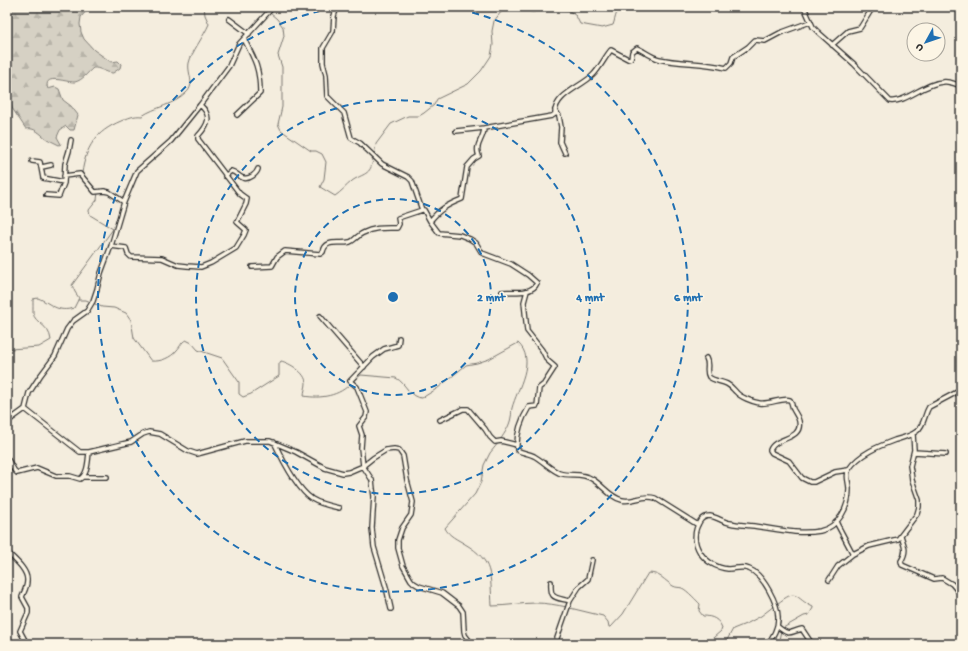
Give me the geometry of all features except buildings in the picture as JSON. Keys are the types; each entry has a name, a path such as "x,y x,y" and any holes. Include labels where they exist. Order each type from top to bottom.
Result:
{"street":[{"path":"7,422 25,409 29,393 55,356 67,329 73,321 90,307 124,202 139,170 167,145 200,105 228,66 238,47 273,7"},
{"path":"337,7 334,16 333,31 323,49 323,63 328,96 344,113 351,138 358,141 385,166 408,177 412,181 422,210 424,210 430,221 440,233 460,235 470,239 476,243 482,253 504,261 525,273 537,284 533,289 527,291 502,292"},
{"path":"804,7 810,22 818,32 854,64 890,101 905,98 930,84 943,82 961,86"},
{"path":"832,45 848,31 860,28 873,7"},
{"path":"229,19 249,34"},
{"path":"456,131 526,122 554,115 554,109 561,97 593,75 612,49 628,59 631,58 632,52 636,48 658,58 689,64 716,65 726,68 731,63 733,57 748,47 755,40 765,41 780,33 810,22"},
{"path":"237,115 260,93 260,78 257,63 244,39"},
{"path":"111,246 126,248 128,254 131,256 162,258 178,265 187,266 201,266 216,260 236,248 246,231 237,222 247,199 240,194 225,176 198,139 198,136 204,129 208,120 207,114 200,105"},
{"path":"554,109 559,118 561,130 560,142 565,153"},
{"path":"559,118 564,115"},
{"path":"430,221 446,206 462,199 463,186 467,176 467,167 474,159 480,156 478,145 484,128"},
{"path":"46,195 59,197 64,182 65,164 71,140"},
{"path":"32,161 40,161 43,178 64,182"},
{"path":"42,168 51,165"},
{"path":"225,176 231,171 234,171 242,177 247,178 253,176 258,169"},
{"path":"64,176 80,174 96,192 109,192 124,202"},
{"path":"252,267 272,266 277,256 285,251 320,254 323,252 324,247 327,244 350,242 363,233 377,228 397,228 399,224 398,218 422,210"},
{"path":"527,291 524,302 527,330 542,350 547,360 555,368 544,384 539,388 537,406 529,408 523,419 518,431 518,451 528,453 560,473 587,476 600,484 613,496 621,500 626,501 648,496 654,498 698,525"},
{"path":"320,316 364,367"},
{"path":"391,609 374,547 372,528 374,489 372,480 363,466 361,442 362,435 359,426 367,412 357,387 350,382 379,352 398,344 399,338"},
{"path":"706,358 708,362 706,372 709,377 728,384 736,393 743,397 758,403 767,404 786,399 790,400 799,419 798,428 793,436 776,443 770,450 772,453 789,461 802,478 810,482 814,482 835,472 848,470"},
{"path":"768,644 777,626 778,617 775,605 763,580 750,569 744,567 728,569 720,567 713,564 702,555 695,543 695,534 702,518 710,516 731,524 783,531 820,531 828,528 836,522 844,512 848,496 848,470 853,464 875,448 912,434 923,424 929,407 961,390"},
{"path":"25,409 78,451 89,452 131,442 149,432 160,434 188,451 197,454 245,441 270,441 296,452 325,468 336,472 349,472 363,466 386,450 394,448 401,452 405,462 407,480 413,502 412,515 402,528 398,540 398,548 403,566 410,580 414,583 448,596 459,606 463,612 465,635 472,644"},
{"path":"440,420 463,409 468,409 494,442 501,441 517,445"},
{"path":"829,580 838,566 853,554 869,546 894,540 901,536 914,519 919,507 919,500 912,480 910,466 914,452 912,434"},
{"path":"274,442 290,472 304,492 312,499 320,503 339,508"},
{"path":"83,477 87,467 89,452"},
{"path":"914,452 946,454"},
{"path":"7,458 17,474 37,468 56,476 70,476 80,479 83,477 107,477"},
{"path":"836,522 853,554"},
{"path":"901,536 905,550 904,556 900,561 902,565 930,578 942,578 952,584 957,590"},
{"path":"7,552 21,566 26,575 27,582 22,597 28,608 28,613 20,631 27,644"},
{"path":"556,644 570,601 579,587 588,579 592,560"},
{"path":"550,582 551,593 553,596 570,601"},
{"path":"777,626 792,633 802,629 812,644"}],"green space":[{"path":"7,7 90,7 81,17 81,32 84,39 94,50 111,62 118,61 121,64 120,68 113,73 98,68 93,68 83,78 75,82 57,80 49,81 47,84 48,89 55,87 59,89 63,100 71,106 78,115 74,130 70,130 66,126 60,130 57,137 61,144 59,145 47,139 35,130 26,129 12,108 10,100 7,96"}],"waterway":[{"path":"82,173 89,148 93,141 104,130 126,119 134,116 142,116 170,103 181,97 189,90 191,82 189,67 190,59 209,24 205,15 204,7"},
{"path":"257,7 258,9 267,11"},
{"path":"374,155 376,144 391,124 408,116 419,116 434,105 437,99 468,84 481,71 491,56 494,21 501,12 510,9 533,12 550,9 568,10 576,16 580,24 602,28 613,25 617,12 623,7"},
{"path":"270,13 283,27 284,36 278,55 282,67 282,107 278,124 281,130 311,151 316,151 322,154 326,162 324,179 320,187 335,196 356,178 366,173 370,168 373,159"},
{"path":"84,176 96,190"},
{"path":"7,351 10,349 39,347 51,340 48,331 34,317 33,299 38,298 59,309 74,308 79,298 72,285 113,229 90,215 89,210 97,200 98,192"},
{"path":"78,300 86,300 102,307 114,308 126,313 131,320 134,338 151,361 162,360 169,357 175,353 186,340 192,343 198,350 222,358 239,382 239,394 243,397 251,394 279,376 279,364 281,361 293,366 305,379 306,383 304,396 329,396 336,394 351,383"},
{"path":"353,381 361,375 396,378 414,396 422,398 438,388 466,365 489,359 518,343 526,358 526,366 512,408 510,423 500,440"},
{"path":"499,442 490,453 484,465 481,482 475,494 445,528 451,535 474,550 486,563 490,577 492,606 536,603 567,607"},
{"path":"570,608 603,616 608,622 609,627 611,627 623,614 648,573 656,574 673,586 687,591 700,604 699,611 703,616 712,617 719,622 722,628 721,631 706,644"},
{"path":"777,604 793,595 813,607 809,615 804,616 783,628"},
{"path":"723,644 733,629 761,616 774,606"},
{"path":"778,644 781,631"}]}
